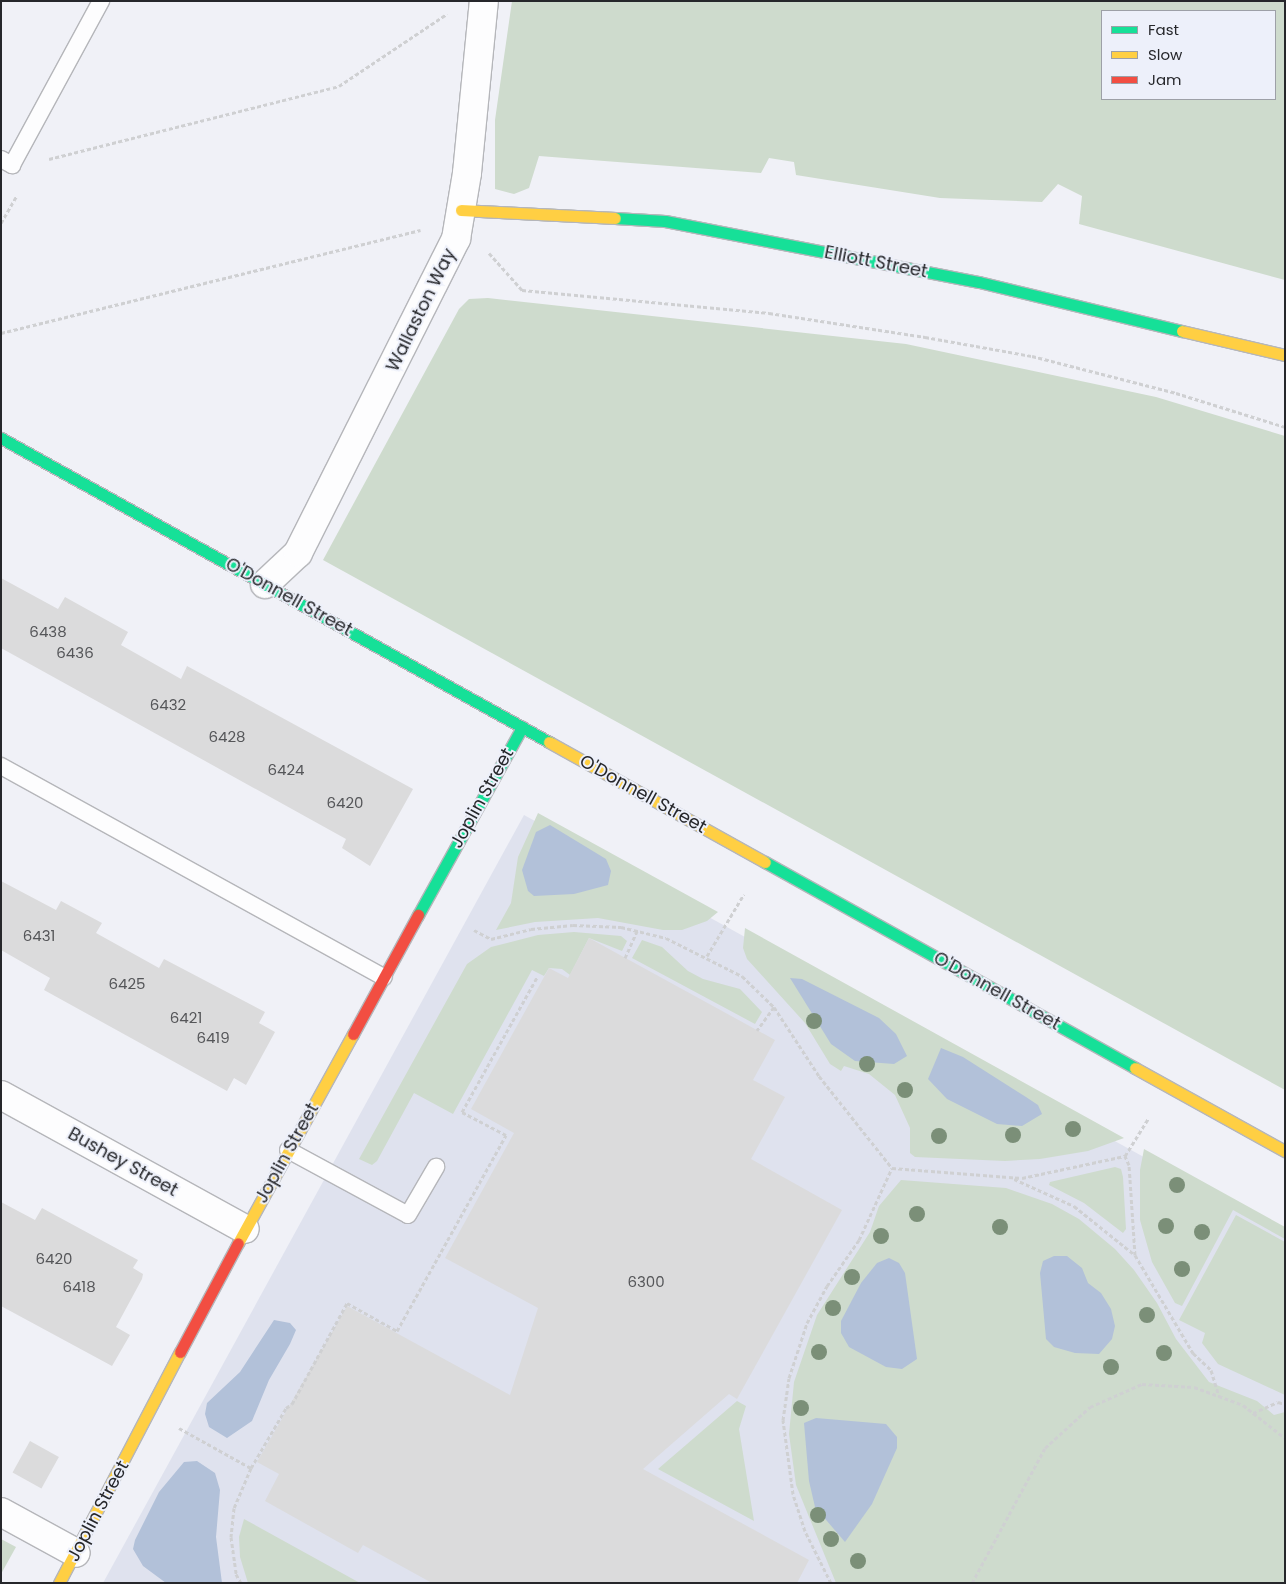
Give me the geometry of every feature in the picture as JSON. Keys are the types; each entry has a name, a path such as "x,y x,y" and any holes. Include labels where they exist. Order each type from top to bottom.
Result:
{"street":[{"name":"Wallaston Way","path":"265,584 298,553 416,323 456,238 484,5"},
{"name":"Elliott Street","path":"460,215 665,221 979,282 1285,355"},
{"name":"O'Donnell Street","path":"1,438 1285,1151"},
{"name":"Joplin Street","path":"59,1583 76,1554 245,1229 522,727"},
{"name":"Bushey Street","path":"1,1095 245,1229"},
{"path":"1,1512 76,1554"}],"lane":[{"path":"6,162 101,1"},
{"path":"1,766 384,977"},
{"path":"288,1150 408,1215 436,1167"}],"path":[{"path":"6,162 50,159 339,86 460,5 484,5"},
{"path":"1,333 460,215 522,290 768,313 935,338 1042,359 1176,393 1285,427"},
{"path":"708,956 744,894"},
{"path":"474,930 491,939 531,929 572,925 621,927 666,938 708,956 742,976 774,1007 820,1076 892,1168 1022,1178 1125,1156 1148,1118"},
{"path":"625,958 637,931"},
{"path":"240,1583 231,1538 234,1508 251,1468 286,1408 292,1404 347,1303 397,1331 506,1135 462,1112 537,977"},
{"path":"757,1030 774,1007"},
{"path":"1125,1156 1129,1165 1136,1255"},
{"path":"831,1583 805,1531 793,1494 783,1420 789,1378 807,1323 827,1286 858,1240 892,1168"},
{"path":"1009,1177 1074,1206 1136,1255 1193,1353 1211,1370 1219,1396"},
{"path":"972,1583 1045,1448 1090,1406 1142,1384 1194,1387 1243,1404 1285,1438"},
{"path":"1253,1413 1278,1402 1285,1404"},
{"path":"176,1427 251,1468"}],"shaded area":[{"path":"524,815 1285,1235 1285,1583 103,1583"}],"green space":[{"path":"512,1 1285,1 1285,280 1079,224 1082,196 1058,184 1042,202 940,198 796,175 794,162 769,158 761,173 539,156 529,188 514,194 495,189 495,120"},
{"path":"488,298 906,344 1156,397 1285,436 1285,1090 323,560 459,309 469,299"},
{"path":"538,813 718,912 707,921 682,930 663,930 598,918 535,922 496,930 511,903 518,857"},
{"path":"745,928 1124,1138 1088,1151 1040,1159 1005,1161 915,1157 910,1153 910,1128 895,1095 869,1074 844,1066 841,1071 830,1064 805,1023 747,959 743,948"},
{"path":"574,932 621,936 627,941 622,951 589,938 570,975 562,969 549,968 544,976 532,970 453,1114 414,1093 377,1161 372,1165 359,1159 467,964 491,947 538,935"},
{"path":"642,940 662,947 688,971 703,979 740,989 762,1012 755,1024 632,958"},
{"path":"1144,1149 1285,1227 1285,1239 1233,1210 1182,1306 1175,1303 1152,1262 1140,1220 1140,1170"},
{"path":"1115,1167 1121,1169 1123,1177 1126,1229 1123,1233 1084,1203 1049,1185 1050,1182"},
{"path":"901,1180 1006,1188 1052,1204 1079,1219 1115,1249 1134,1270 1157,1303 1176,1339 1209,1382 1257,1401 1274,1415 1285,1412 1285,1583 836,1583 796,1485 789,1434 794,1382 817,1315 870,1232 879,1206"},
{"path":"1236,1215 1285,1242 1285,1395 1218,1364 1202,1343 1205,1333 1179,1320"},
{"path":"737,1401 746,1406 739,1429 754,1521 658,1469"},
{"path":"244,1519 360,1583 248,1583 240,1557 239,1537"},
{"path":"1,1539 16,1547 1,1574"}],"water":[{"path":"550,825 606,859 611,871 608,885 574,894 534,896 528,891 522,870 536,832"},
{"path":"790,978 802,979 879,1018 896,1034 907,1056 894,1064 855,1061 831,1044"},
{"path":"941,1048 963,1057 1026,1097 1038,1105 1042,1114 1022,1126 997,1124 947,1099 928,1079"},
{"path":"1054,1256 1067,1256 1082,1268 1088,1283 1101,1293 1111,1309 1115,1326 1112,1339 1099,1354 1075,1353 1054,1347 1046,1339 1040,1273 1043,1261"},
{"path":"889,1258 899,1263 905,1273 917,1359 902,1369 886,1367 849,1347 841,1333 841,1321 861,1283 877,1263"},
{"path":"274,1320 290,1323 296,1330 269,1380 252,1421 227,1438 209,1427 205,1414 207,1403 240,1372"},
{"path":"816,1418 886,1424 897,1437 897,1448 872,1504 845,1542 815,1507 809,1481 804,1423"},
{"path":"197,1461 215,1473 220,1490 216,1537 222,1583 166,1583 143,1566 133,1549 135,1540 159,1492 184,1462"}],"building":[{"path":"1,578 58,609 65,597 128,632 121,645 181,679 187,666 413,789 370,866 342,848 346,839 1,648"},
{"path":"1,881 56,910 61,901 102,923 96,933 159,968 164,959 265,1012 259,1023 275,1032 246,1085 234,1078 227,1091 44,990 50,978 1,950"},
{"path":"589,938 775,1040 753,1080 785,1097 751,1159 842,1210 737,1399 729,1394 643,1469 809,1560 797,1583 432,1583 363,1545 358,1553 265,1501 279,1474 257,1462 347,1306 510,1395 538,1308 445,1258 514,1133 471,1109 549,968 568,978"},
{"path":"1,1202 35,1220 42,1208 138,1260 133,1268 143,1274 142,1279 116,1327 130,1335 112,1366 1,1306"},
{"path":"30,1441 59,1457 41,1488 13,1472"}],"traffic: fast":[{"path":"615,218 665,221 979,282 1182,331"},
{"path":"1,438 549,742"},
{"path":"418,915 522,727"},
{"path":"765,862 1135,1068"}],"traffic: slow":[{"path":"461,210 615,218"},
{"path":"1182,331 1285,355"},
{"path":"549,742 765,862"},
{"path":"238,1243 353,1034"},
{"path":"1135,1068 1285,1151"},
{"path":"59,1583 180,1352"}],"traffic: jam":[{"path":"353,1034 418,915"},
{"path":"180,1352 238,1243"}]}
